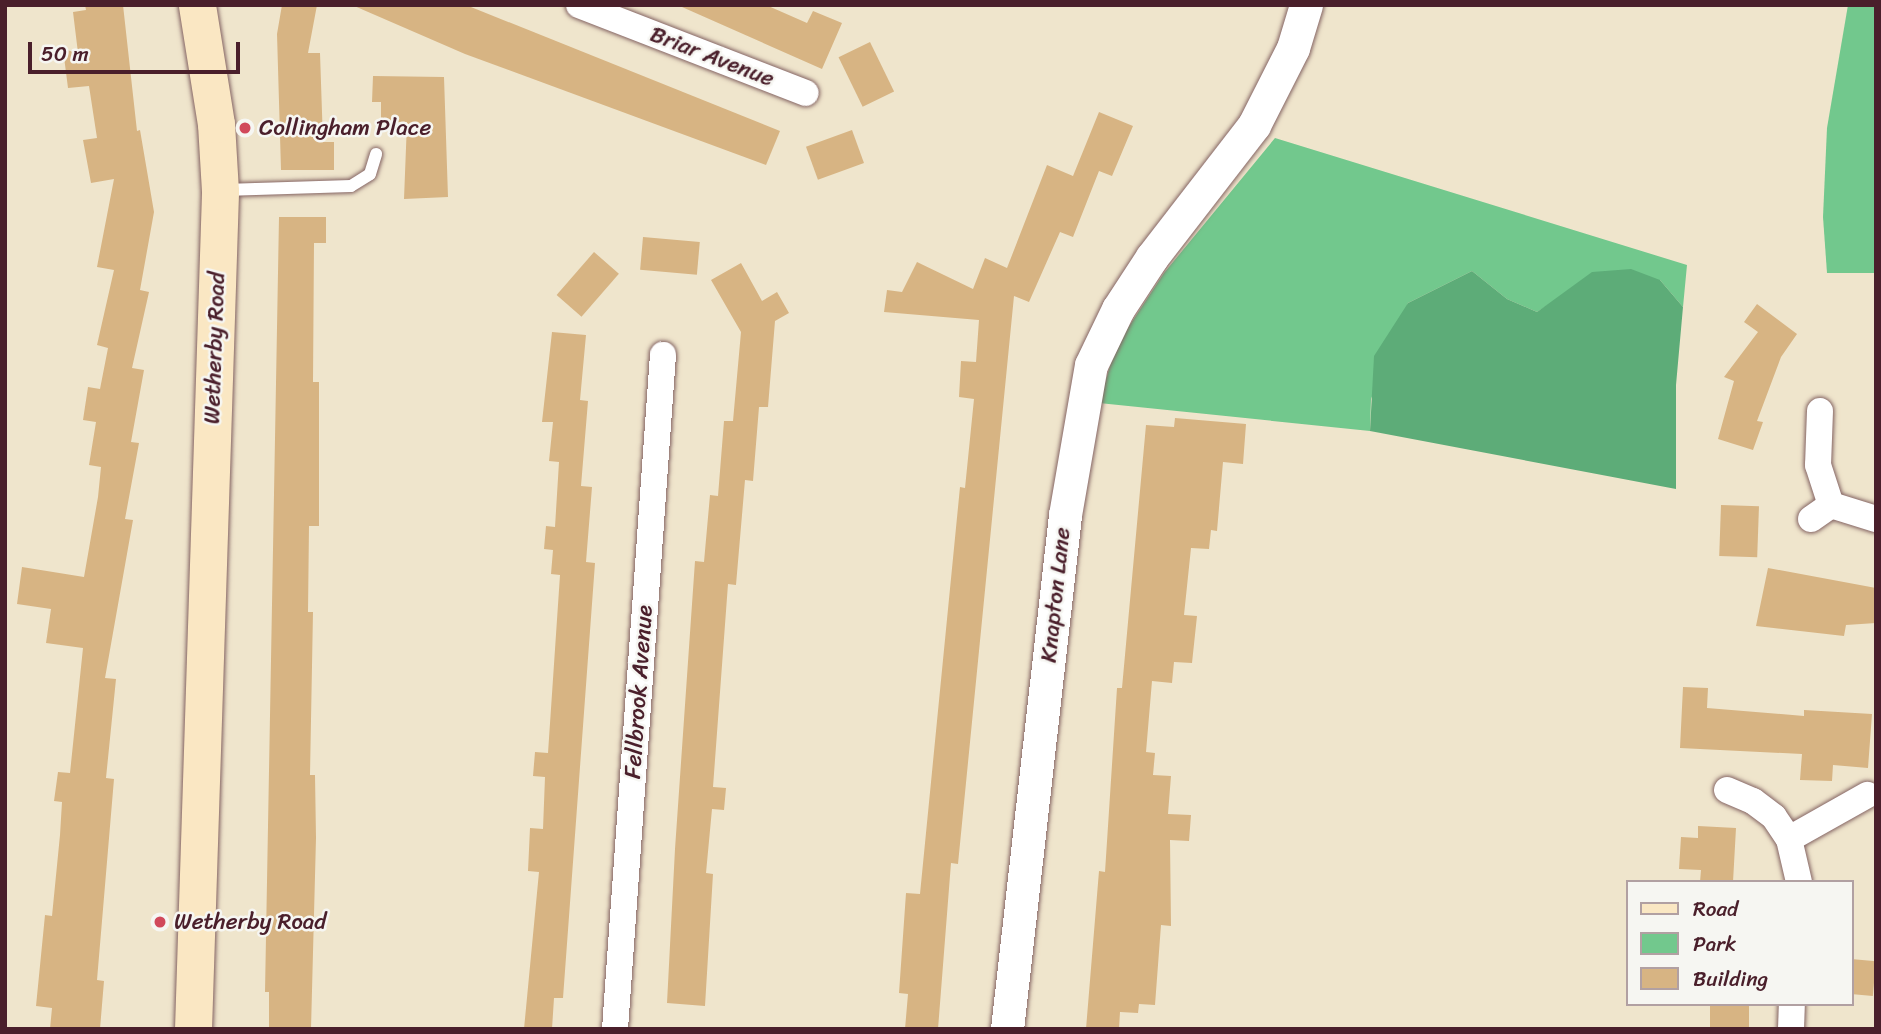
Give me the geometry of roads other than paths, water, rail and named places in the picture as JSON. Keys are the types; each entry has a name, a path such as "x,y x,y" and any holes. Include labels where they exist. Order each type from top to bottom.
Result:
{"main road":[{"name":"Wetherby Road","path":"192,1029 220,191 216,124 197,5"}],"street":[{"name":"Briar Avenue","path":"579,5 806,93"},
{"name":"Knapton Lane","path":"1007,1029 1065,515 1083,393 1091,365 1118,309 1254,125 1293,48 1307,5"},
{"name":"Fellbrook Avenue","path":"615,1029 663,355"},
{"path":"1820,411 1818,465 1821,512 1876,519"},
{"path":"1727,790 1764,809 1789,839 1799,880"},
{"path":"1789,839 1867,795"},
{"path":"1790,1029 1792,1006"}],"lane":[{"path":"220,191 351,186 370,174 376,154"}],"place":[{"name":"Collingham Place","path":"245,128"},
{"name":"Wetherby Road","path":"160,922"}]}
